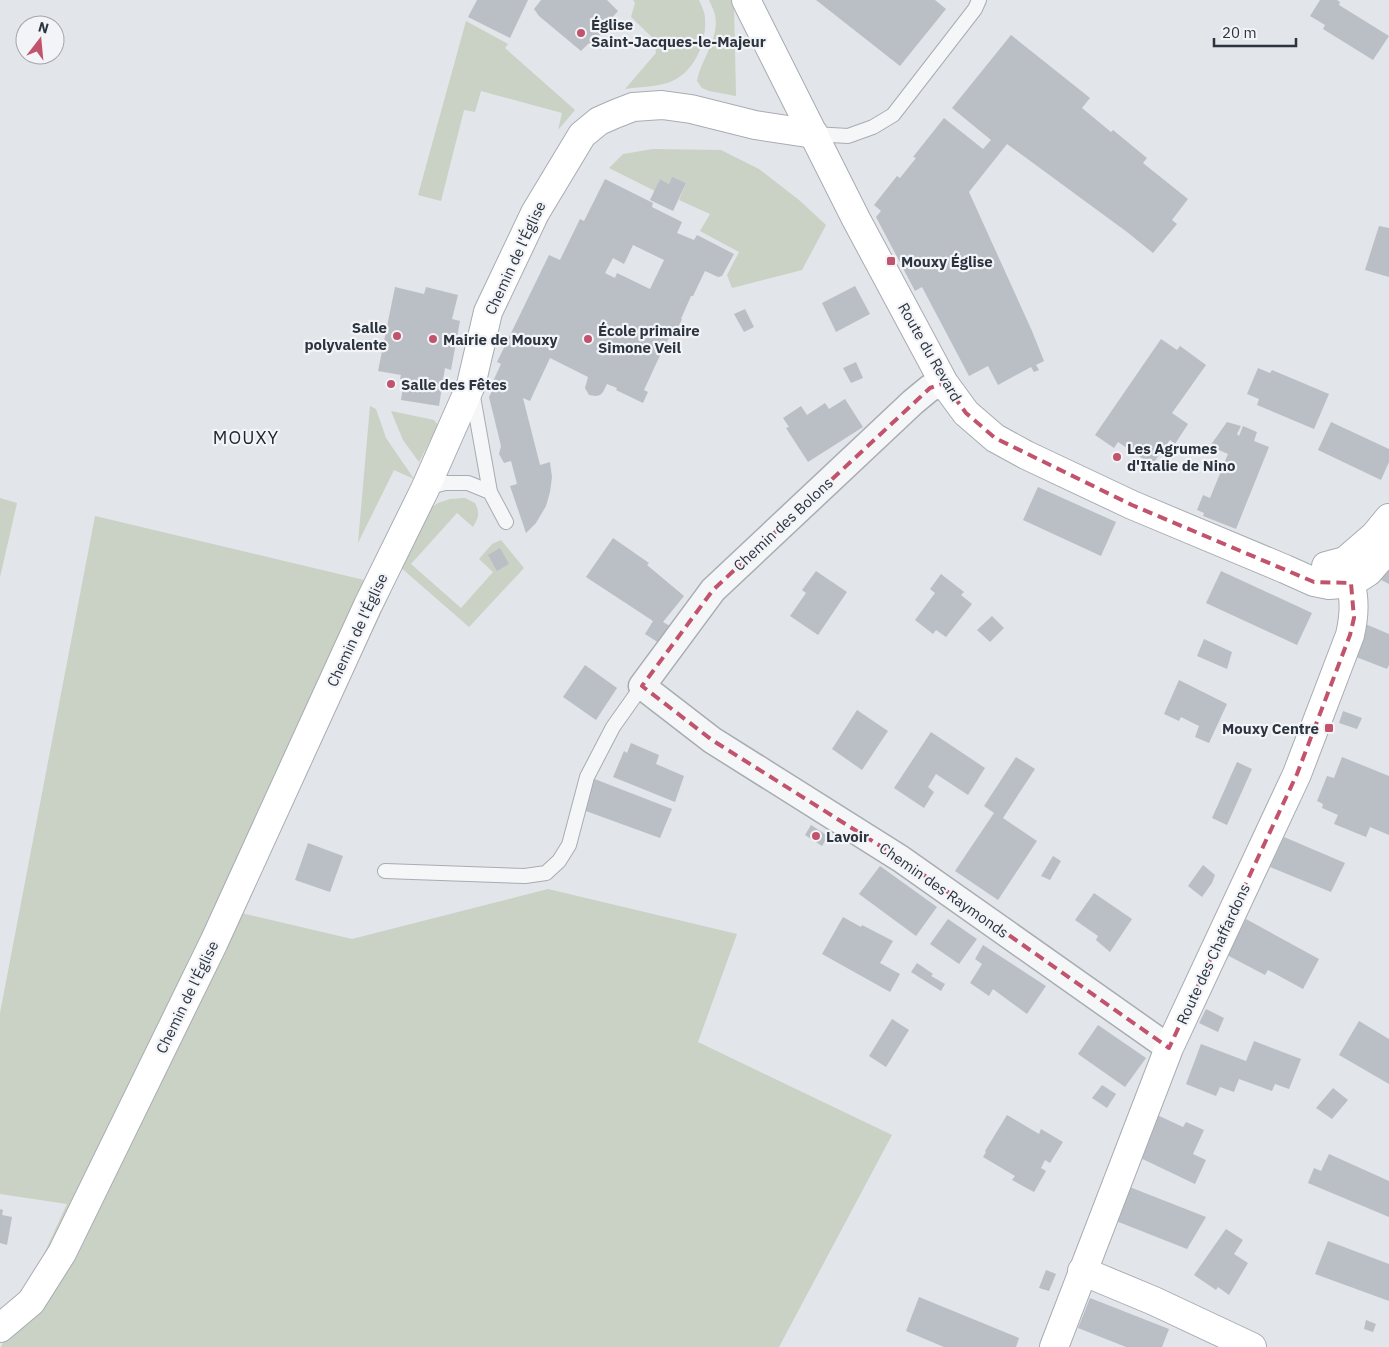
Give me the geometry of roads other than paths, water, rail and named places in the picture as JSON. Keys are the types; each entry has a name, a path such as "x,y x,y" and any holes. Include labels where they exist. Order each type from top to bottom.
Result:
{"main road":[{"name":"Route du Revard","path":"746,0 856,219 944,383 966,413 995,438 1026,455 1132,505 1314,582 1329,585 1348,572"},
{"name":"Chemin de l'Église","path":"0,1328 31,1302 62,1253 214,942 368,605 426,488 471,385 488,312 535,213 582,135 599,121 633,107 662,105 691,109 755,125 814,134"},
{"path":"1348,572 1389,518"},
{"path":"1348,572 1368,572 1389,548"},
{"name":"Route des Chaffardons","path":"1054,1347 1169,1048 1297,774 1350,636 1354,618 1353,592 1348,572"},
{"path":"1082,1271 1154,1301 1252,1347"}],"street":[{"name":"Chemin des Bolons","path":"642,686 713,590 913,402 930,388 944,383"},
{"name":"Chemin des Raymonds","path":"642,686 712,740 901,859 1169,1048"}],"lane":[{"path":"814,134 848,136 893,116 975,9 979,0"},
{"path":"471,385 490,492 506,522"},
{"path":"426,488 445,483 468,483 490,492"},
{"path":"385,871 525,876 546,873 559,861 569,845 587,777 613,727 642,686"}],"place":[{"name":"Église Saint-Jacques-le-Majeur","path":"581,33"},
{"name":"Mouxy Église","path":"891,261"},
{"name":"Salle polyvalente","path":"397,336"},
{"name":"Mairie de Mouxy","path":"433,339"},
{"name":"École primaire Simone Veil","path":"588,339"},
{"name":"Salle des Fêtes","path":"391,384"},
{"name":"Les Agrumes d'Italie de Nino","path":"1117,457"},
{"name":"Mouxy Centre","path":"1329,728"},
{"name":"Lavoir","path":"816,836"}],"district":[{"name":"MOUXY","path":"246,437"}]}
